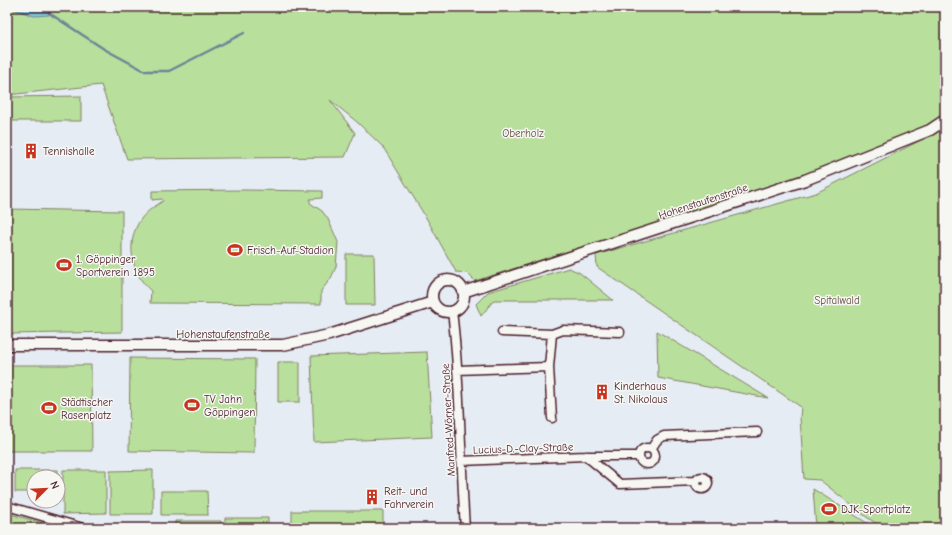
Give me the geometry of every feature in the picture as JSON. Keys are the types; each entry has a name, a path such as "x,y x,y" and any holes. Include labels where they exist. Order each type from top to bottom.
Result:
{"main road":[{"name":"Hohenstaufenstraße","path":"463,292 805,180 930,130 945,120"},
{"path":"452,281 457,283 463,292 463,301 457,309 452,311 441,310 433,302 432,293 439,283 452,281"},
{"name":"Hohenstaufenstraße","path":"7,345 283,345 329,335 433,302"}],"street":[{"name":"Manfred-Wörner-Straße","path":"452,311 457,370 465,528"},
{"path":"502,332 552,334 564,330 620,332"},
{"path":"552,334 549,367 552,418"},
{"path":"457,370 549,367"},
{"name":"Lucius-D.-Clay-Straße","path":"651,449 656,440 664,436 757,432"},
{"name":"Lucius-D.-Clay-Straße","path":"638,456 641,449 651,449"},
{"name":"Lucius-D.-Clay-Straße","path":"638,456 643,463 651,463 655,456 651,449"},
{"name":"Lucius-D.-Clay-Straße","path":"461,461 586,456 638,456"},
{"name":"Lucius-D.-Clay-Straße","path":"586,456 620,484 696,481"},
{"path":"7,506 83,528"}],"green space":[{"name":"Oberholz","path":"7,7 945,7 945,116 918,132 798,178 475,281 467,273 456,272 428,221 383,147 357,122 330,100 355,133 345,157 127,159 101,85 7,95"},
{"path":"81,96 81,121 7,121 7,97"},
{"name":"Spitalwald","path":"945,127 945,528 883,528 865,516 820,480 804,479 800,417 801,407 597,267 596,255 816,193"},
{"name":"Frisch-Auf-Stadion","path":"152,191 322,191 322,198 310,199 310,203 322,211 328,219 338,242 336,267 331,278 321,291 321,304 150,303 151,291 144,284 135,267 132,257 132,247 133,237 141,219 148,211 163,201 162,199 152,200"},
{"name":"1. Göppinger Sportverein 1895","path":"7,209 122,211 122,332 7,334"},
{"path":"346,254 374,254 375,305 346,305"},
{"path":"569,268 580,273 613,300 494,300 481,316 476,304 488,292"},
{"path":"657,331 768,398 658,378"},
{"path":"427,352 432,437 314,442 311,356"},
{"name":"TV Jahn Göppingen","path":"130,358 255,359 254,453 129,451"},
{"path":"278,362 300,362 300,402 278,402"},
{"name":"Städtischer Rasenplatz","path":"7,365 91,365 92,451 7,451"},
{"path":"15,470 26,470 26,492 15,492"},
{"path":"66,470 106,470 106,513 63,514 63,509 66,509"},
{"path":"153,470 153,514 110,514 110,471"},
{"name":"DJK-Sportplatz","path":"813,489 875,528 816,528"},
{"path":"161,491 207,491 208,515 161,515"},
{"path":"292,511 383,511 383,528 292,528"},
{"path":"7,513 60,528 7,528"},
{"path":"225,518 268,518 268,528 225,528"},
{"path":"175,521 221,521 221,528 175,528"}],"water":[{"path":"8,7 46,7 49,10 49,15 34,16"}],"waterway":[{"path":"49,13 104,49 145,71 169,71 244,33"}],"place":[{"name":"Tennishalle","path":"31,151"},
{"name":"Frisch-Auf-Stadion","path":"235,250"},
{"name":"1. Göppinger Sportverein 1895","path":"64,265"},
{"name":"Kinderhaus St. Nikolaus","path":"602,392"},
{"name":"TV Jahn Göppingen","path":"192,405"},
{"name":"Städtischer Rasenplatz","path":"49,408"},
{"name":"Reit- und Fahrverein","path":"372,497"},
{"name":"DJK-Sportplatz","path":"829,509"}]}
